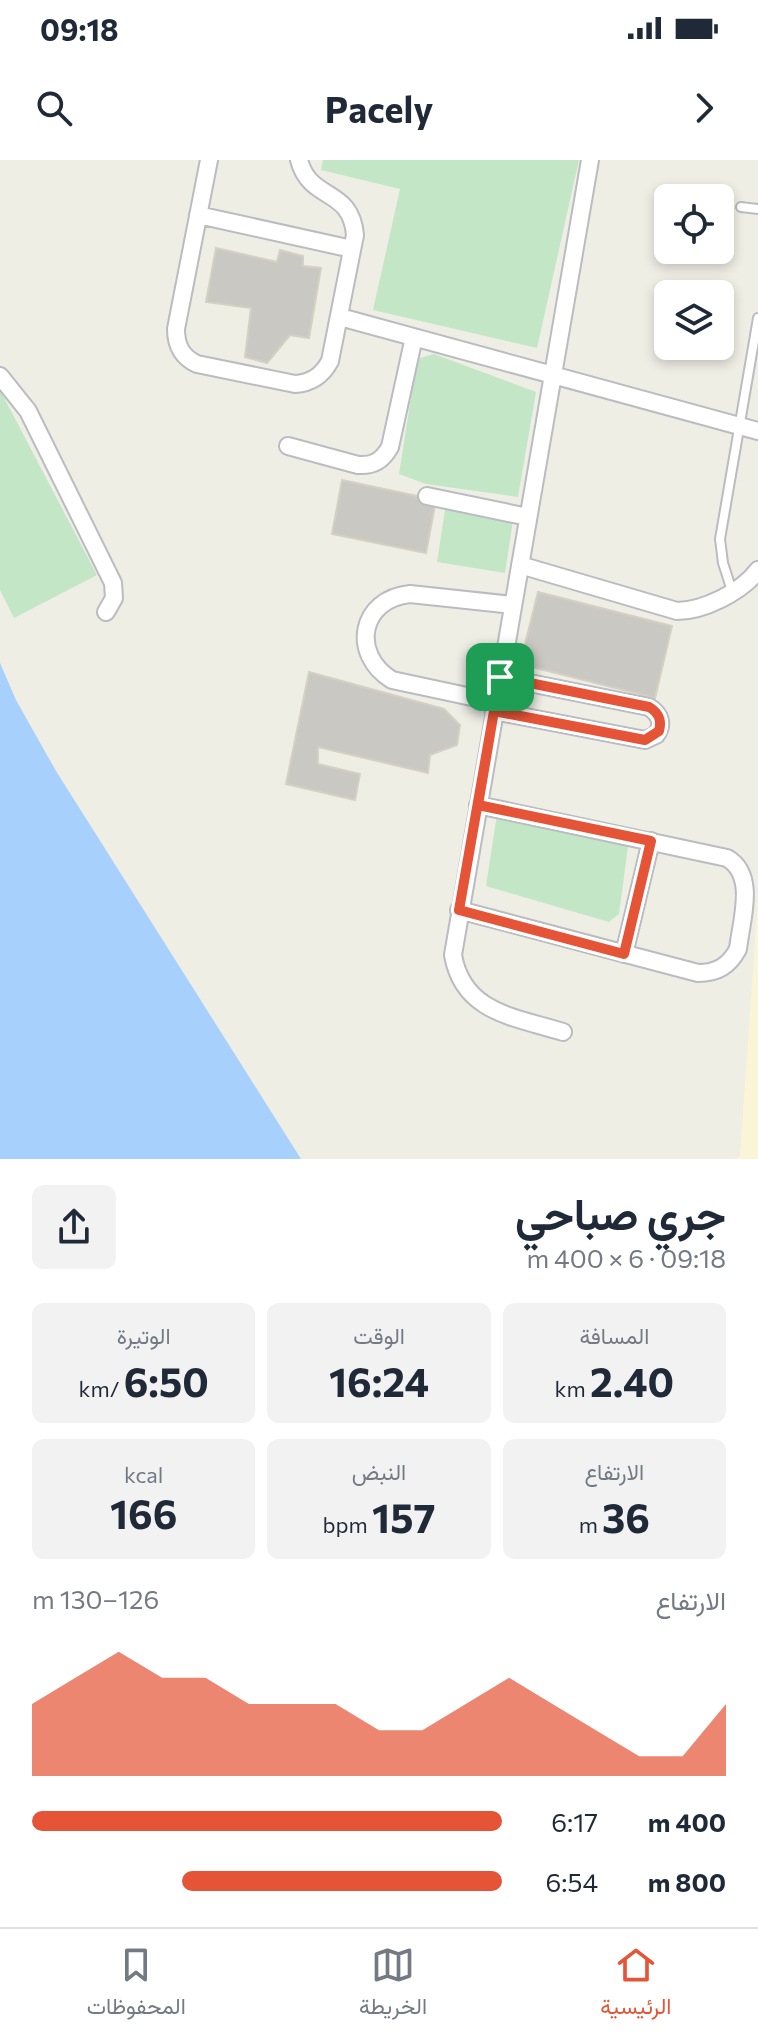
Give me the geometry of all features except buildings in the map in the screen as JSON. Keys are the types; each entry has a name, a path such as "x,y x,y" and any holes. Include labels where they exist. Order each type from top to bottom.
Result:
{"street":[{"path":"209,160 176,329 177,344 185,357 197,364 304,384 320,375 330,361 352,249 354,223 347,209 336,198 316,188 305,175 299,160"},
{"path":"563,1032 499,1013 476,1000 467,991 455,968 453,955 590,160"},
{"path":"198,215 352,249"},
{"path":"340,317 758,431"},
{"path":"288,446 358,465 366,466 380,460 390,447 414,337"},
{"path":"0,376 28,411 113,583 114,598 106,612"},
{"path":"427,496 528,517"},
{"path":"520,565 677,611 695,609 732,591 748,582 758,570"},
{"path":"500,677 649,707 658,714 661,725 656,735 645,740 495,706 392,680 369,657 365,635 368,624 380,605 399,595 513,605"},
{"path":"459,910 688,971 708,973 726,965 738,949 745,882 740,867 727,858 478,805"},
{"path":"624,954 651,841"}],"lane":[{"path":"741,207 758,209"},
{"path":"732,591 723,563 720,539 758,318"}],"green space":[{"path":"323,160 579,160 537,348 373,310 400,189 321,170"},
{"path":"434,354 536,392 518,497 426,484 399,474 417,359"},
{"path":"0,390 97,575 14,618 0,590"},
{"path":"446,503 514,514 505,573 437,562"},
{"path":"497,814 629,839 619,914 609,922 486,886"}],"sand":[{"path":"758,899 758,1159 735,1159 740,1156"}],"water":[{"path":"0,663 16,700 56,771 301,1159 0,1159"}],"route":[{"path":"500,677 459,910 624,954 651,841 478,805 494,711 645,740 659,731 658,714 649,707 500,677"}]}
